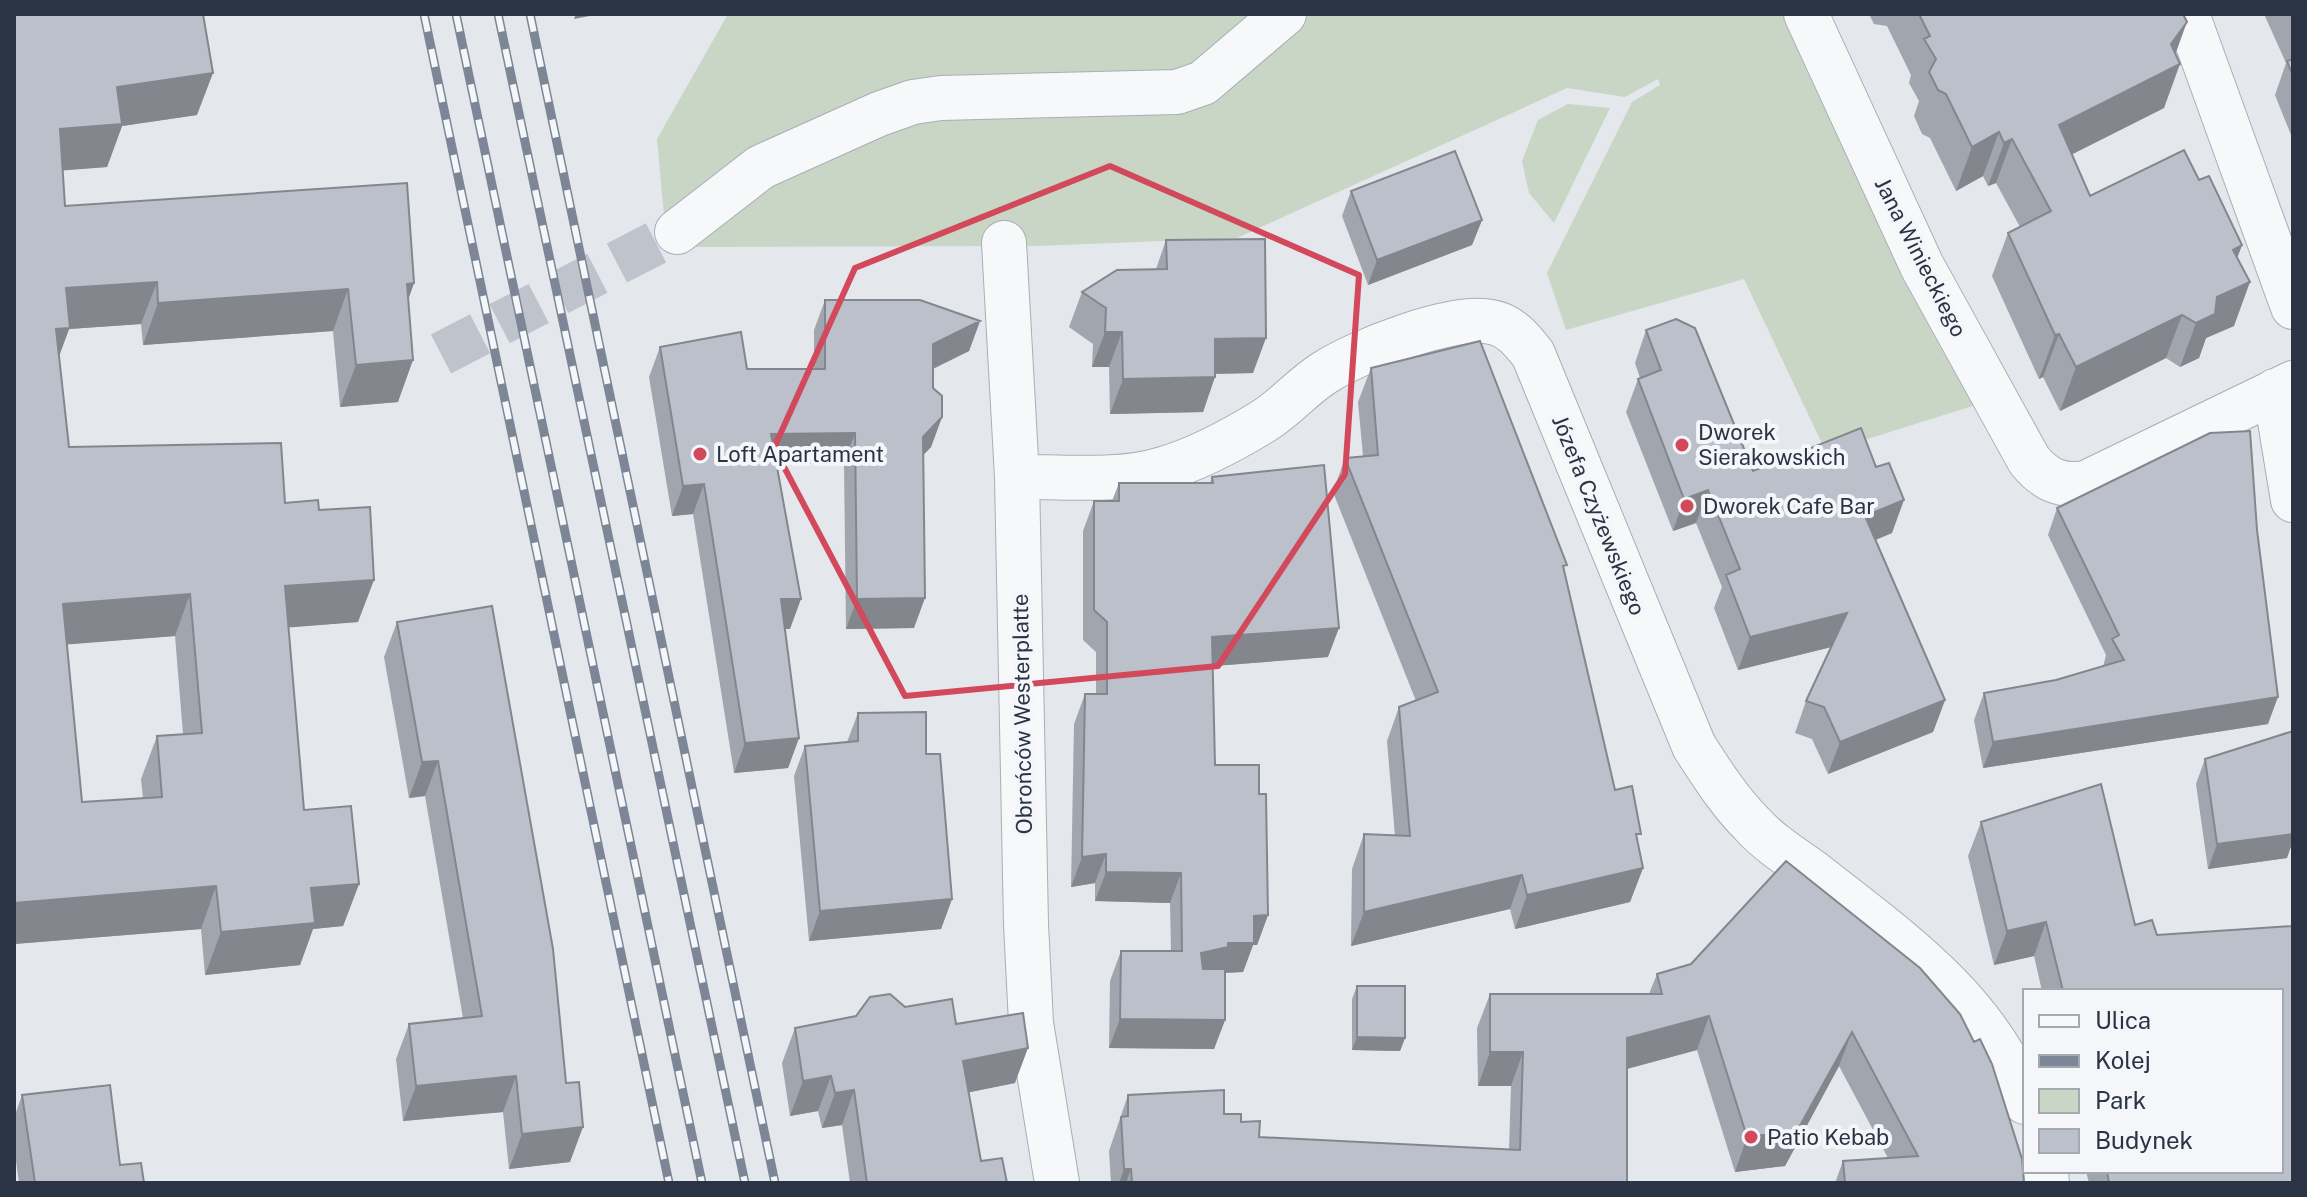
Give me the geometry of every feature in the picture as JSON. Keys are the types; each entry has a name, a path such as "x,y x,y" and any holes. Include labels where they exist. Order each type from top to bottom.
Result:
{"street":[{"path":"677,232 761,167 879,114 913,102 941,98 1177,92 1203,83 1284,14"},
{"name":"Jana Winieckiego","path":"1806,14 1922,266 2029,460 2041,475 2058,483 2086,483 2284,387"},
{"path":"2187,14 2293,307"},
{"name":"Obrońców Westerplatte","path":"1004,243 1017,477 1031,1023 1057,1183"},
{"name":"Józefa Czyżewskiego","path":"1017,477 1129,476 1162,470 1209,451 1264,421 1320,375 1357,352 1470,322 1490,322 1505,327 1521,338 1533,354 1694,746 1720,787 1753,826 1921,957 1962,1000 1989,1036 2016,1077 2023,1096"},
{"path":"2284,387 2293,500"}],"highlighted area":[{"path":"1110,166 1359,275 1345,474 1218,666 905,696 774,448 855,268"}],"green space":[{"path":"728,14 1788,14 1979,404 1826,452 1744,279 1566,330 1547,273 1632,102 1660,85 1658,79 1625,97 1567,88 1237,238 1038,246 691,247 664,215 657,139"},
{"path":"1568,104 1610,108 1554,223 1529,193 1522,161 1538,120"}],"building":[{"path":"14,14 203,14 213,73 117,87 122,124 60,129 65,206 407,183 414,283 407,284 413,360 356,365 348,289 158,303 157,282 66,288 70,328 56,329 69,447 281,443 285,503 318,500 319,510 370,507 374,580 285,586 304,810 351,806 359,884 311,888 315,923 221,932 216,886 14,903","holes":["190,594 202,733 157,736 162,797 82,802 63,604"]},
{"path":"1919,14 2183,14 2187,22 2171,44 2180,64 2059,125 2090,196 2184,150 2199,180 2209,176 2242,245 2233,250 2250,282 2217,297 2215,314 2196,323 2182,315 2076,367 2059,334 2055,335 2008,233 2051,211 2012,139 2004,143 1999,132 1972,147 1946,94 1938,90 1929,72 1936,59 1924,39 1930,36"},
{"path":"2293,59 2293,76 2287,61"},
{"path":"1455,151 1482,220 1377,260 1351,191"},
{"path":"1265,239 1266,338 1215,339 1215,377 1123,379 1122,332 1105,332 1106,308 1082,292 1117,270 1167,269 1166,240"},
{"path":"825,300 920,300 980,321 933,344 933,388 942,396 942,417 923,437 925,598 857,599 855,433 771,434 801,599 781,599 799,738 745,743 704,484 683,486 660,347 741,332 747,369 825,369"},
{"path":"1676,319 1695,328 1753,471 1861,428 1876,467 1889,463 1904,500 1865,516 1945,700 1840,742 1824,707 1806,701 1847,613 1750,637 1726,575 1740,569 1708,490 1684,499 1638,379 1661,370 1646,330"},
{"path":"1480,341 1567,565 1563,566 1615,790 1632,786 1641,834 1636,834 1643,868 1527,895 1522,875 1364,912 1364,834 1410,836 1399,707 1438,692 1345,458 1378,455 1371,368"},
{"path":"2250,431 2257,530 2278,697 1993,742 1984,693 2056,680 2124,660 2112,639 2119,635 2057,508 2210,433"},
{"path":"1324,465 1339,628 1212,637 1215,765 1259,765 1259,794 1266,794 1268,915 1254,916 1254,943 1228,943 1228,947 1201,953 1203,969 1225,969 1225,1020 1120,1019 1121,951 1182,951 1181,873 1106,872 1106,854 1082,857 1085,694 1107,694 1107,622 1094,610 1094,501 1119,501 1119,483 1213,483 1212,477"},
{"path":"492,606 553,949 566,1083 579,1082 583,1127 522,1134 516,1076 416,1086 409,1024 482,1016 438,761 422,762 397,622"},
{"path":"926,712 926,754 940,754 952,899 820,911 805,746 858,741 858,713"},
{"path":"2293,731 2293,834 2217,844 2205,759"},
{"path":"2101,784 2135,925 2152,920 2157,935 2293,926 2293,1183 2109,1183 2107,1173 2283,1173 2283,989 2063,989 2046,922 2007,931 1981,822"},
{"path":"1786,861 1920,968 1960,1014 1974,1042 1980,1039 1992,1064 2022,1159 2024,1183 1845,1183 1843,1161 1918,1156 1852,1032 1797,1131 1747,1137 1709,1016 1627,1038 1627,1183 1132,1183 1131,1169 1124,1169 1121,1117 1128,1116 1128,1095 1224,1090 1224,1114 1241,1114 1241,1122 1260,1121 1259,1137 1520,1150 1523,1052 1490,1052 1490,994 1662,994 1657,974 1691,964"},
{"path":"1357,986 1405,986 1405,1038 1357,1037"},
{"path":"890,994 905,1007 952,999 956,1024 1023,1013 1028,1048 963,1061 981,1161 1002,1158 1007,1183 867,1183 854,1090 835,1093 831,1076 803,1081 795,1028 856,1016 870,997"},
{"path":"110,1085 120,1165 141,1163 144,1183 35,1183 22,1095"}],"tunnel":[{"path":"441,354 677,232"}],"railway":[{"path":"424,14 669,1183"},
{"path":"456,14 702,1183"},
{"path":"498,14 745,1183"},
{"path":"530,14 775,1183"}],"place":[{"name":"Dworek Sierakowskich","path":"1682,445"},
{"name":"Loft Apartament","path":"700,454"},
{"name":"Dworek Cafe Bar","path":"1687,506"},
{"name":"Patio Kebab","path":"1751,1137"}]}
